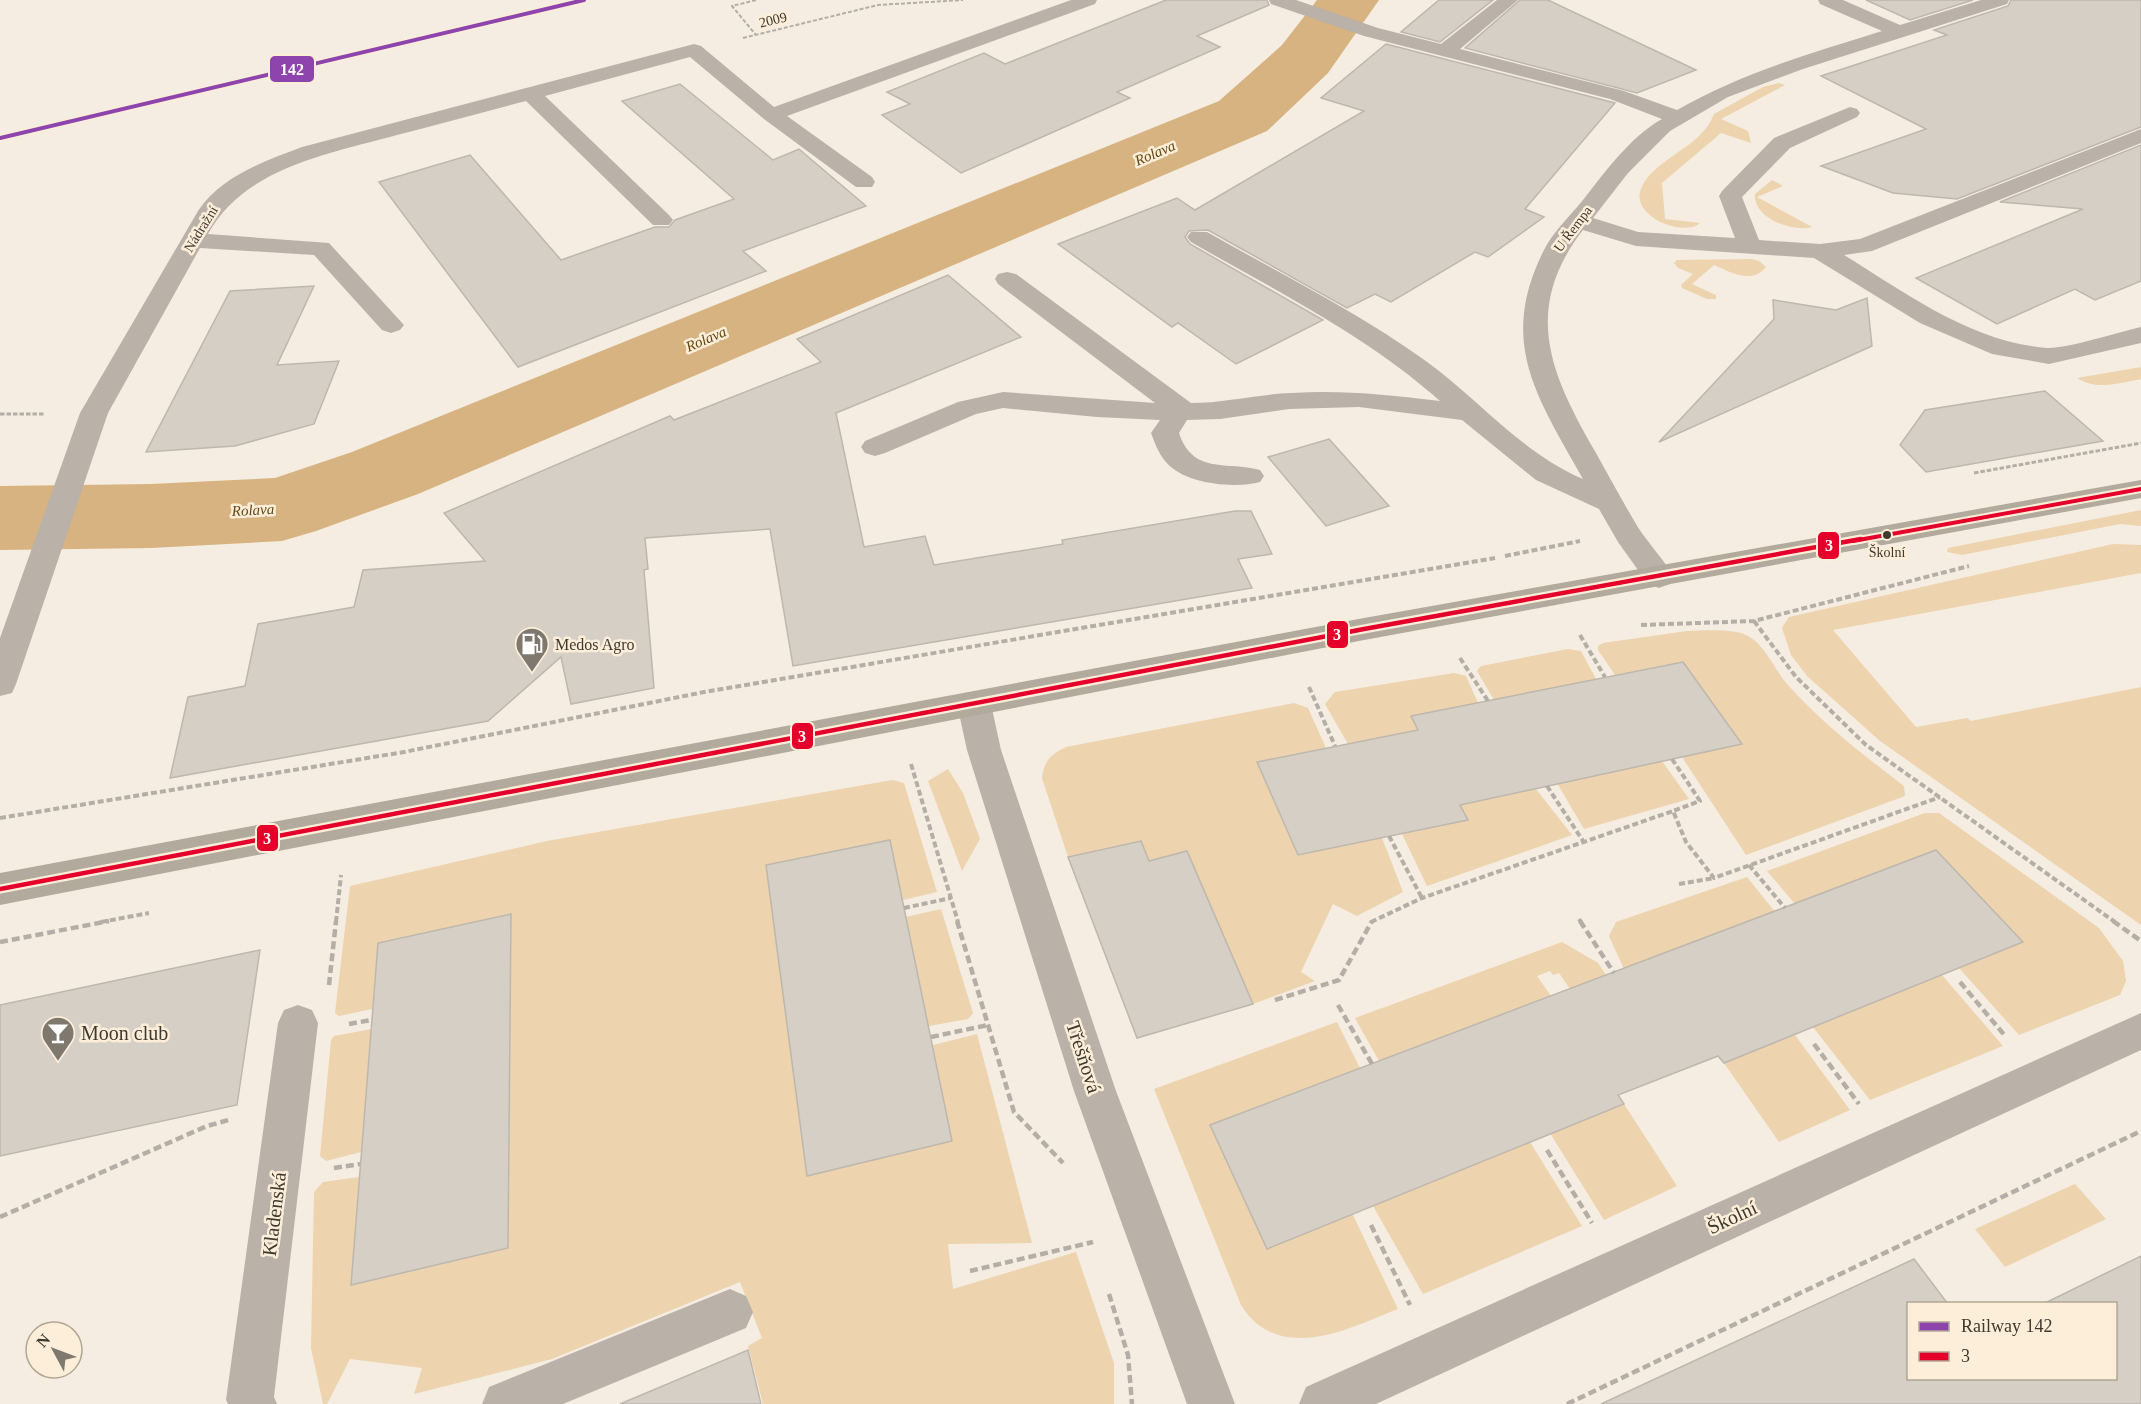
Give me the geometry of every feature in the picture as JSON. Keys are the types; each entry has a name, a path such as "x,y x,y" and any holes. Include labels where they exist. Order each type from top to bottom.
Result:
{"main road":[{"path":"0,889 1364,628 2141,489"}],"street":[{"path":"771,115 1088,0"},
{"path":"1446,51 1509,0"},
{"path":"1827,0 1897,31"},
{"name":"U Řempa","path":"1659,577 1628,535 1569,430 1547,385 1534,338 1537,296 1556,249 1620,168 1664,128 1721,93 1897,31 2000,0"},
{"path":"1284,2 1371,32 1617,95 1680,118"},
{"path":"694,50 771,115 864,182"},
{"name":"Nádražní","path":"0,684 94,413 209,211 231,188 262,169 310,152 694,50"},
{"path":"530,93 661,220"},
{"path":"1750,247 1730,196 1782,143 1850,113"},
{"path":"1579,221 1636,239 1820,251 1864,246 2141,135"},
{"path":"1199,237 1378,340 1416,366 1469,413 1546,474 1610,502"},
{"path":"192,240 321,248 391,325"},
{"path":"1820,251 1929,318 1992,346 2049,356 2141,335"},
{"path":"1007,279 1182,412"},
{"path":"875,447 968,408 1003,400 1097,409 1182,412 1220,411 1289,401 1359,399 1469,413"},
{"path":"1182,412 1165,433 1167,447 1174,458 1187,466 1209,472 1250,476"},
{"name":"Třešňová","path":"974,704 984,750 1095,1090 1211,1404"},
{"name":"Kladenská","path":"253,1404 250,1400 298,1023"},
{"name":"Školní","path":"1323,1404 2141,1031"},
{"path":"506,1404 730,1312"}],"path":[{"path":"756,0 732,6 756,35"},
{"name":"2009","path":"694,50 878,5 963,0"},
{"path":"0,818 404,752 704,692 1505,556 1557,543"},
{"path":"1639,626 1754,621 1927,576"},
{"path":"1754,621 1796,677 1866,745 2141,941"},
{"path":"1570,636 1589,633"},
{"path":"1580,634 1605,677"},
{"path":"1449,660 1472,655"},
{"path":"1460,658 1488,701"},
{"path":"1298,689 1321,685"},
{"path":"1309,687 1335,746"},
{"path":"900,766 984,750"},
{"path":"1275,1000 1339,980 1372,920 1422,898 1700,801 1672,759"},
{"path":"911,764 1014,1112 1072,1172"},
{"path":"1547,786 1583,842"},
{"path":"1679,884 1714,878 1940,797"},
{"path":"1673,811 1686,842 1714,878"},
{"path":"1389,836 1422,898"},
{"path":"1749,866 1785,908"},
{"path":"904,908 951,898"},
{"path":"1579,919 1614,973"},
{"path":"1960,982 2013,1045"},
{"path":"1338,1005 1372,1064"},
{"path":"931,1037 988,1025"},
{"path":"1814,1044 1863,1110"},
{"path":"0,1217 207,1126 288,1103"},
{"path":"1567,1404 2141,1131"},
{"path":"1547,1150 1595,1227"},
{"path":"1371,1225 1416,1316"},
{"path":"1090,1232 1097,1253"},
{"path":"970,1271 1093,1242"},
{"path":"1107,1287 1128,1355 1132,1404"}],"shaded area":[{"path":"1779,83 1785,85 1721,119 1748,131 1751,143 1721,133 1662,183 1665,219 1700,223 1682,228 1660,222 1650,216 1643,208 1640,199 1641,189 1647,178 1699,136 1708,126 1714,114 1763,87"},
{"path":"1772,180 1783,186 1757,197 1812,227 1785,226 1767,217 1760,210 1755,194"},
{"path":"1752,259 1766,267 1748,276 1714,265 1692,284 1716,295 1716,299 1707,299 1682,288 1681,285 1693,274 1678,268 1674,263 1677,260"},
{"path":"2141,367 2141,379 2116,384 2092,384 2077,378"},
{"path":"2141,510 2141,526 2120,524 1962,555 1947,552 1948,548"},
{"path":"2113,544 2141,545 2141,573 1833,630 1916,727 1967,718 1971,721 2141,687 2141,925 1880,741 1807,676 1791,655 1782,628 1789,617"},
{"path":"1687,631 1732,631 1752,639 1764,650 1787,684 1800,698 1843,738 1904,786 1905,796 1746,855 1682,757 1741,743 1683,662 1615,675 1598,650 1598,646 1603,643"},
{"path":"1568,649 1581,651 1596,679 1494,700 1477,671 1481,666"},
{"path":"1454,673 1466,676 1478,703 1412,716 1418,730 1348,744 1325,704 1335,692"},
{"path":"1294,703 1308,708 1326,748 1257,762 1298,855 1382,838 1403,892 1357,916 1333,904 1301,972 1315,981 1253,1004 1183,852 1149,861 1140,841 1068,857 1042,778 1044,767 1049,759 1066,747"},
{"path":"1662,761 1689,799 1584,829 1557,783"},
{"path":"948,769 963,793 980,839 962,871 928,781"},
{"path":"892,780 904,783 937,892 903,900 890,840 808,1176 952,1141 933,1045 977,1034 1032,1243 948,1244 953,1289 1076,1252 1114,1363 1114,1404 763,1404 748,1346 762,1338 740,1282 552,1359 414,1394 422,1368 350,1359 327,1404 323,1404 311,1348 314,1192 323,1182 359,1177 351,1285 508,1248 511,914 378,943 372,1009 339,1016 335,1013 350,886 547,841"},
{"path":"1536,789 1572,835 1427,886 1402,834 1467,820 1460,805"},
{"path":"1925,813 1939,813 2099,928 2123,961 2126,981 2120,995 2019,1035 1959,968 2023,941 1936,850 1795,904 1767,871"},
{"path":"1747,877 1775,912 1624,969 1609,936 1616,922"},
{"path":"941,909 973,1013 968,1019 929,1026 906,917"},
{"path":"1562,942 1598,963 1606,975 1570,989 1559,973 1553,975 1550,971 1537,976 1551,996 1379,1061 1355,1018"},
{"path":"1942,975 2003,1046 1870,1100 1813,1027"},
{"path":"1337,1022 1360,1068 1210,1125 1267,1248 1352,1213 1398,1309 1327,1335 1308,1338 1290,1337 1272,1333 1256,1323 1241,1305 1154,1089"},
{"path":"371,1029 361,1152 326,1161 320,1156 331,1040 334,1036"},
{"path":"1795,1035 1850,1110 1779,1142 1724,1063"},
{"path":"1624,1104 1677,1186 1604,1220 1550,1133"},
{"path":"1530,1142 1582,1226 1423,1294 1373,1206"},
{"path":"2075,1184 2106,1219 2005,1267 1975,1229"}],"building":[{"path":"1166,0 1267,0 1269,5 1197,36 1220,47 1117,92 1130,98 961,173 882,115 910,104 887,92 984,53 1005,64"},
{"path":"1439,0 1493,0 1440,42 1401,32"},
{"path":"1520,0 1548,0 1696,70 1637,93 1465,48"},
{"path":"1866,0 1973,0 1910,20"},
{"path":"2011,0 2141,0 2141,127 1957,199 1893,193 1821,166 1926,129 1821,76 1947,35 1934,30 2008,6"},
{"path":"1386,44 1615,103 1525,209 1544,217 1488,257 1475,252 1391,302 1375,294 1347,308 1208,230 1189,231 1185,237 1190,244 1323,320 1236,364 1178,323 1172,327 1058,244 1177,198 1195,210 1364,111 1321,98"},
{"path":"680,84 773,160 799,149 866,206 743,251 766,271 518,367 379,182 470,155 561,260 655,227 669,227 675,220 734,199 622,101"},
{"path":"2141,145 2141,281 2095,300 2075,289 1997,324 1916,278 2083,209 2000,202"},
{"path":"948,275 1021,337 836,413 864,547 925,536 934,565 1063,544 1062,540 1235,511 1251,511 1272,554 1238,559 1252,588 793,666 770,529 645,538 648,569 644,570 654,688 571,704 561,657 488,721 170,778 188,697 245,686 258,624 354,607 363,570 485,561 444,513 670,416 674,420 821,362 797,339"},
{"path":"314,286 277,365 339,361 314,424 235,446 146,452 230,291"},
{"path":"1867,298 1872,346 1659,442 1774,319 1773,300 1836,310"},
{"path":"2045,391 2103,441 1926,472 1900,445 1925,410"},
{"path":"1329,439 1389,506 1326,526 1268,457"},
{"path":"1683,662 1742,744 1460,805 1468,820 1298,855 1257,762 1418,730 1411,716"},
{"path":"890,840 952,1141 807,1176 766,865"},
{"path":"1141,841 1149,861 1187,851 1253,1004 1137,1038 1068,857"},
{"path":"1936,850 2023,942 1724,1063 1718,1056 1618,1095 1624,1104 1267,1249 1210,1125"},
{"path":"511,914 508,1248 351,1285 378,943"},
{"path":"260,950 237,1105 0,1156 0,1005"},
{"path":"2141,1256 2141,1404 1601,1404 1914,1259 1946,1302 1907,1302 1907,1380 2117,1380 2117,1302 2047,1302"},
{"path":"748,1350 761,1404 620,1404"}],"waterway":[{"name":"Rolava","path":"0,518 151,516 282,509 385,473 1243,116 1305,59 1349,0"}],"rail line":[{"name":"142","path":"0,138 584,0"}],"transit line":[{"name":"3","path":"0,889 1364,629 2141,489"}],"place":[{"name":"Školní","path":"1887,535"},
{"name":"Medos Agro","path":"532,673"},
{"name":"Moon club","path":"58,1062"}]}
